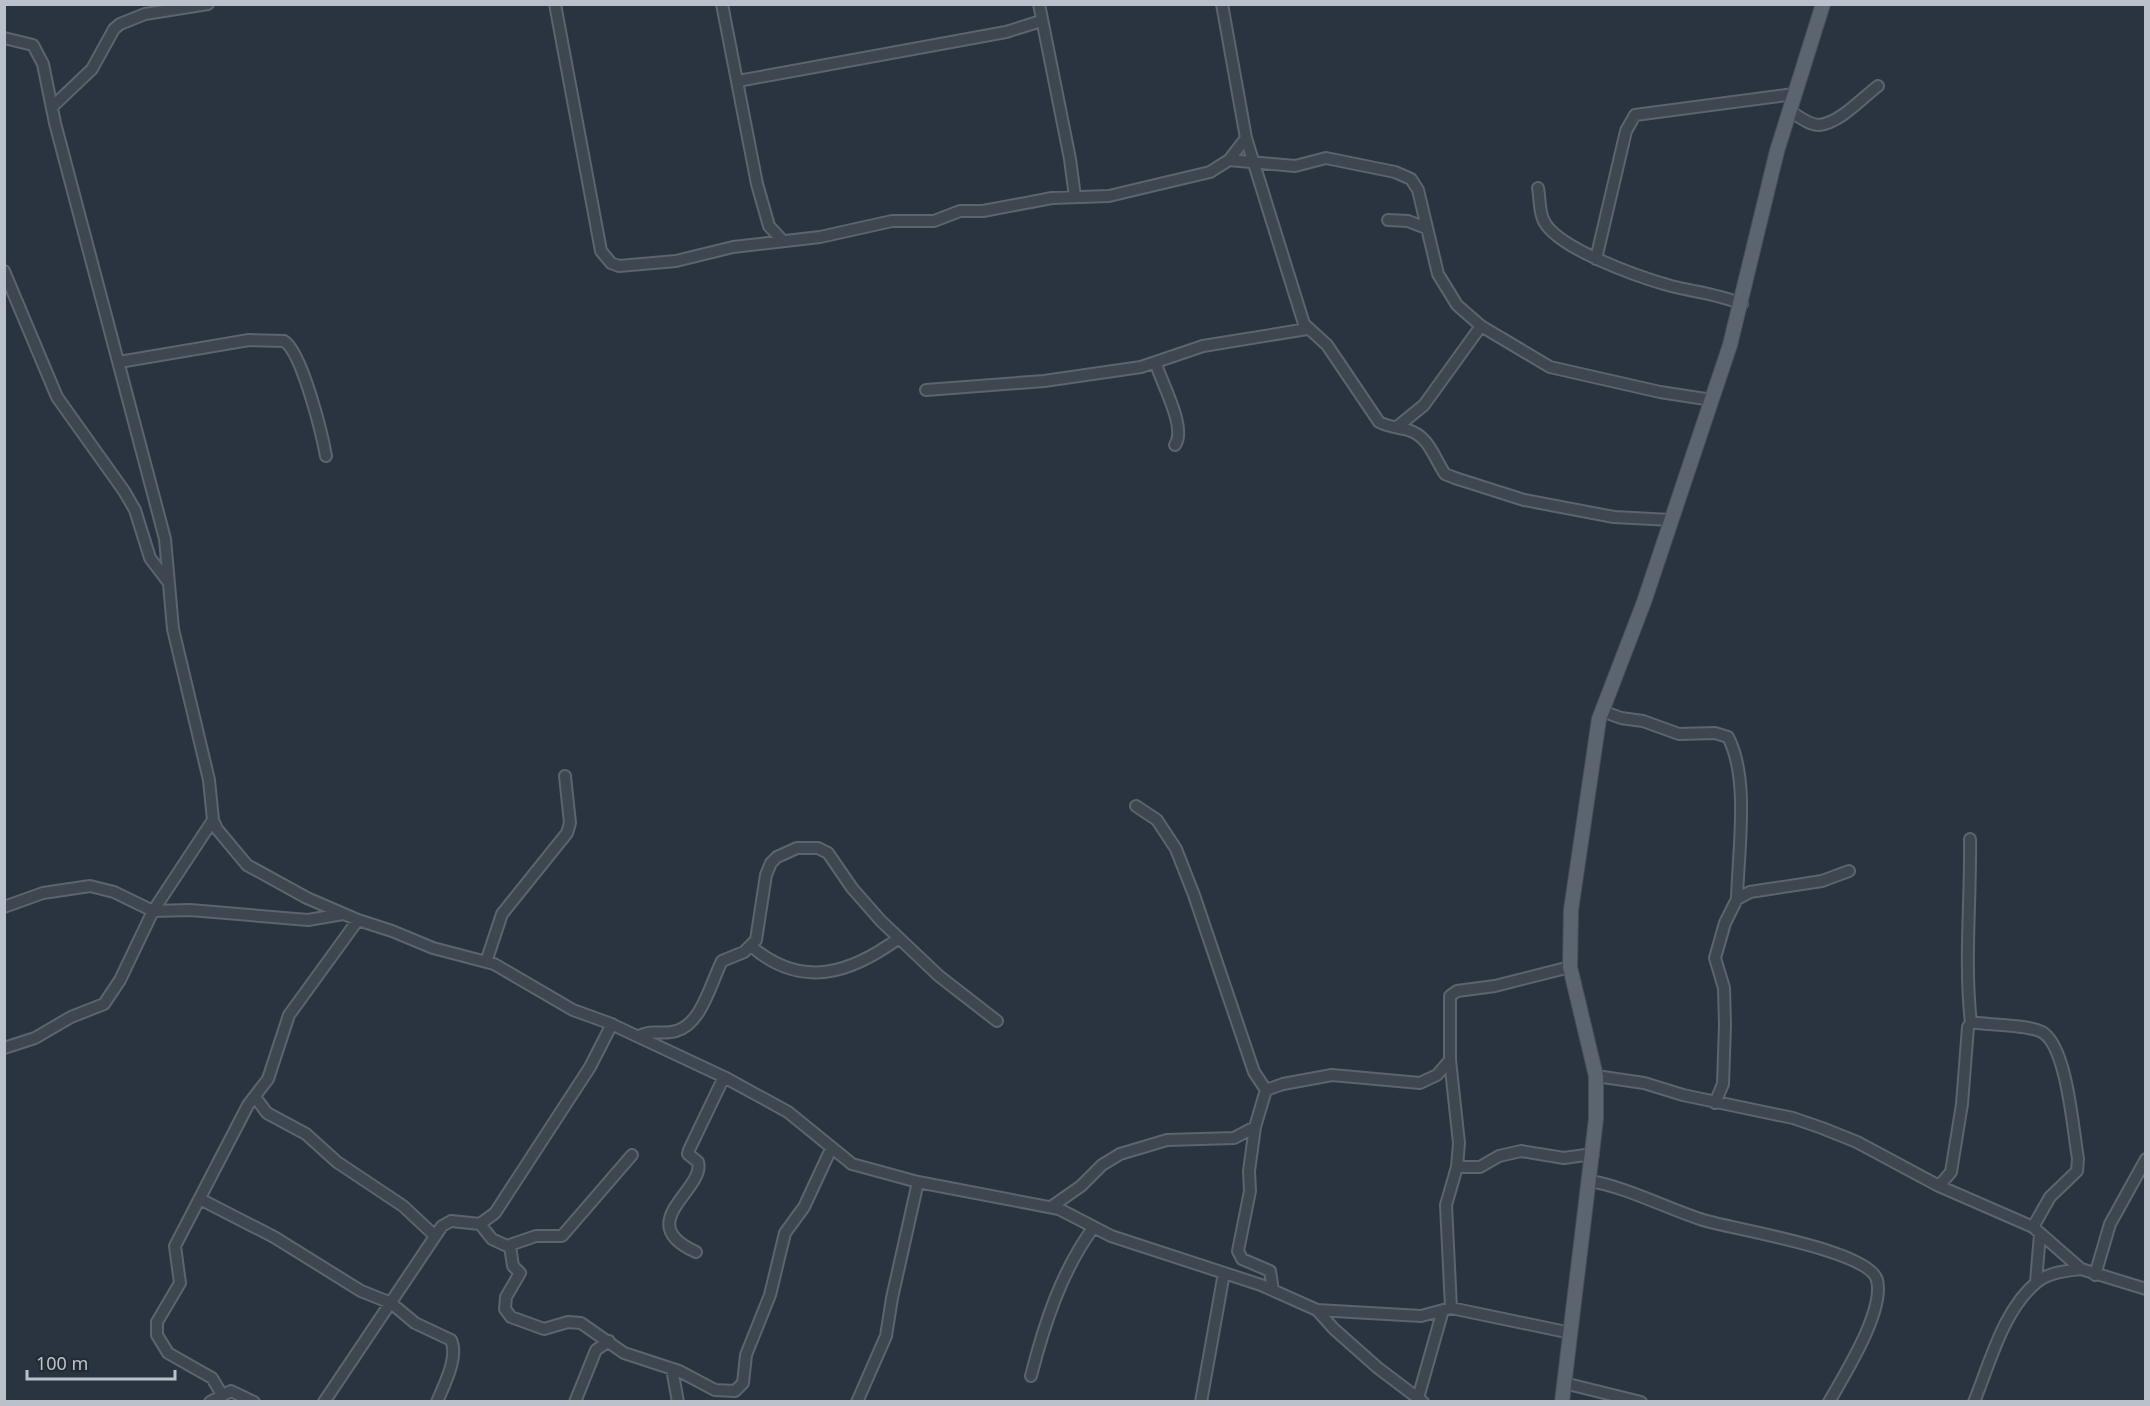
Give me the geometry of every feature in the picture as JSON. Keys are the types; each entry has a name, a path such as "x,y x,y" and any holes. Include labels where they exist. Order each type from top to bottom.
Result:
{"main road":[{"path":"1562,1401 1593,1154 1596,1076 1570,967 1571,910 1576,866 1602,711 1644,602 1712,400 1742,304 1770,178 1823,4"}],"street":[{"path":"52,107 92,69 117,26 132,17 170,7 208,4"},
{"path":"555,4 589,195 605,257 619,266 676,261 733,247 820,237 892,221 934,221 954,212 983,211 1028,202 1075,197 1108,196 1210,172 1229,160 1246,138"},
{"path":"722,4 763,205 772,231 782,240"},
{"path":"1039,4 1058,93 1075,197"},
{"path":"1222,4 1246,138 1307,330"},
{"path":"738,81 1005,32 1041,21"},
{"path":"4,38 26,41 37,49 165,539 173,629 209,780 213,820 224,838 256,872 307,898 358,920 433,948 507,970 563,1005 639,1036 724,1077 788,1112 831,1149 852,1164 866,1170 1051,1207 1080,1219 1093,1228 1273,1290 1317,1310 1421,1316 1447,1309 1571,1333"},
{"path":"1790,111 1806,122 1818,125 1840,116 1878,86"},
{"path":"1596,259 1626,131 1635,115 1794,94"},
{"path":"1229,160 1295,166 1326,158 1395,172 1411,179 1416,185 1435,264 1442,282 1457,304 1481,326 1550,367 1660,392 1712,400"},
{"path":"1538,188 1543,219 1547,227 1576,249 1652,280 1721,296 1742,304"},
{"path":"1388,220 1401,219 1426,228"},
{"path":"4,271 57,397 124,491 135,510 150,558 169,583"},
{"path":"1397,427 1424,405 1481,326"},
{"path":"926,390 1044,381 1156,364 1203,346 1307,330 1317,334 1327,345 1379,422 1411,430 1422,437 1433,450 1445,474 1524,500 1614,517 1671,520"},
{"path":"118,362 249,340 284,341 293,351 315,409 326,456"},
{"path":"1156,364 1176,419 1179,438 1175,445"},
{"path":"1602,711 1620,718 1649,722 1679,734 1715,733 1728,737 1734,753 1739,788 1737,899 1725,923 1715,958 1724,988 1725,1025 1723,1084 1715,1103"},
{"path":"486,962 502,914 567,833 570,823 565,776"},
{"path":"1136,806 1157,820 1176,849 1194,895 1254,1072 1266,1090"},
{"path":"4,1048 35,1038 71,1017 104,1004 120,980 153,911 213,820"},
{"path":"1940,1186 1951,1172 1962,1104 1968,1027 1971,1023 1966,977 1971,889 1970,839"},
{"path":"639,1036 651,1031 674,1032 687,1025 707,995 722,961 752,947 759,930 766,875 771,863 777,857 809,846 828,853 863,902 899,938 939,976 998,1021"},
{"path":"1737,899 1750,892 1811,883 1849,871"},
{"path":"4,907 43,893 90,886 114,892 153,911 190,910 308,920 344,913"},
{"path":"221,1393 212,1378 168,1353 156,1331 157,1322 180,1284 175,1246 248,1105 268,1079 289,1015 358,920"},
{"path":"752,947 773,963 806,974 819,974 843,968 878,954 899,938"},
{"path":"1317,1310 1334,1329 1369,1360 1421,1400 1447,1309 1446,1205 1457,1167 1459,1143 1450,1060 1450,996 1457,991 1495,986 1570,967"},
{"path":"1971,1023 2039,1031 2050,1037 2060,1057 2078,1159 2077,1171 2050,1197 2036,1231 2036,1282"},
{"path":"324,1401 435,1235 451,1221 480,1224 495,1213 590,1066 612,1024"},
{"path":"1266,1090 1283,1084 1332,1075 1420,1083 1437,1075 1450,1060"},
{"path":"1596,1076 1644,1083 1715,1103 1793,1118 1822,1128 1857,1142 1940,1186 2036,1231 2081,1269 2145,1289"},
{"path":"696,1252 679,1242 671,1225 671,1215 699,1172 698,1162 688,1155 689,1150 724,1077"},
{"path":"1266,1090 1255,1127 1249,1171 1250,1191 1238,1251 1242,1259 1270,1272 1273,1290"},
{"path":"255,1097 273,1118 306,1134 337,1162 394,1199 435,1235"},
{"path":"1051,1207 1081,1186 1102,1165 1120,1154 1167,1140 1234,1138 1255,1127"},
{"path":"510,1246 513,1266 520,1275 506,1297 505,1309 509,1315 544,1329 568,1322 581,1323 624,1353 672,1369 722,1393 741,1388 746,1355 770,1295 785,1233 804,1207 831,1149"},
{"path":"1457,1167 1480,1167 1499,1156 1521,1151 1564,1158 1593,1154"},
{"path":"480,1224 492,1239 510,1246 536,1236 558,1238 564,1235 632,1155"},
{"path":"2095,1275 2110,1224 2145,1159"},
{"path":"1590,1181 1611,1185 1649,1202 1705,1221 1796,1241 1844,1256 1875,1275 1878,1283 1876,1300 1865,1338 1829,1401"},
{"path":"857,1401 886,1336 892,1298 918,1182"},
{"path":"200,1199 250,1223 362,1291 391,1304 415,1323 453,1343 452,1362 437,1401"},
{"path":"1030,1376 1039,1344 1065,1275 1093,1228"},
{"path":"1974,1401 2007,1323 2036,1282 2058,1272 2081,1269"},
{"path":"1201,1401 1224,1273"},
{"path":"575,1401 596,1350 609,1341"},
{"path":"672,1369 678,1401"},
{"path":"1564,1383 1641,1401"},
{"path":"210,1401 221,1393 231,1391 254,1401"}]}
